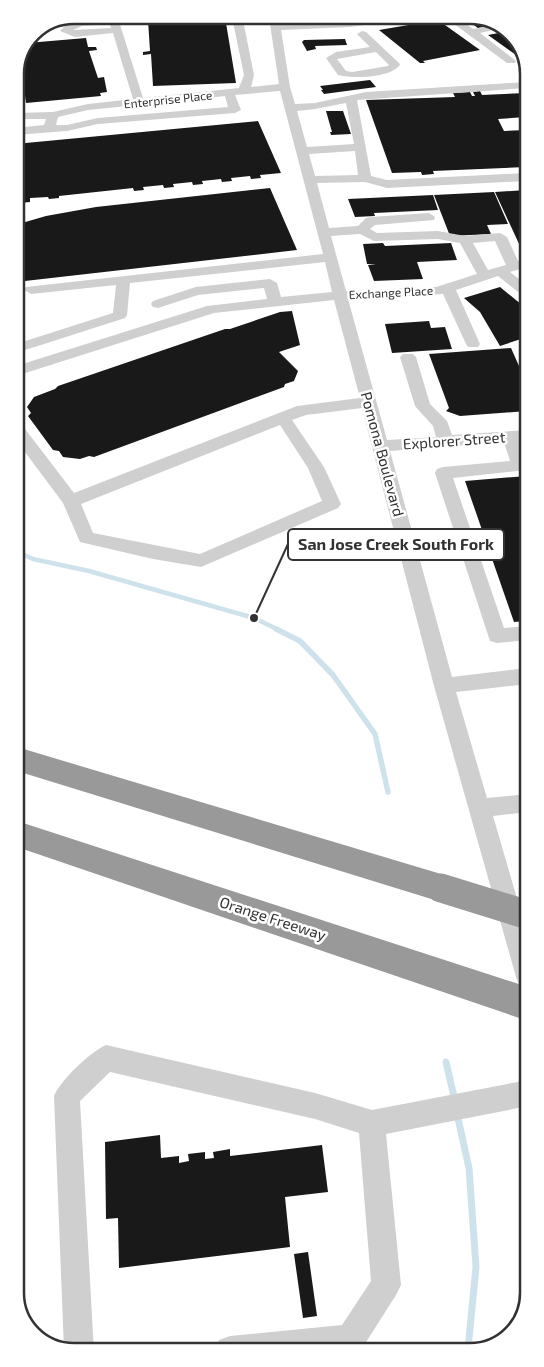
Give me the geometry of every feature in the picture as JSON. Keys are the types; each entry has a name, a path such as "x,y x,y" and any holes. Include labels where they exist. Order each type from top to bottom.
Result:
{"highway":[{"path":"24,761 520,913"},
{"name":"Orange Freeway","path":"24,836 520,1001"}],"street":[{"path":"115,24 140,102"},
{"path":"238,24 249,75 244,92"},
{"path":"251,24 278,28 361,28 376,24"},
{"path":"460,24 511,61"},
{"name":"Pomona Boulevard","path":"278,28 285,87 290,108 370,402 444,686 520,949"},
{"path":"349,36 361,28"},
{"path":"361,28 378,49 396,65 391,69 352,75 342,73 332,58 336,55 378,49"},
{"path":"471,32 491,28"},
{"path":"290,108 315,106 366,95 520,85"},
{"name":"Enterprise Place","path":"24,116 53,115 88,106 285,87"},
{"path":"24,131 67,128 98,121 235,110 229,93"},
{"path":"351,98 365,178"},
{"path":"171,99 179,115"},
{"path":"49,128 53,115"},
{"path":"302,151 360,147"},
{"path":"310,180 365,178 386,184 520,178"},
{"path":"362,230 371,221 430,217"},
{"path":"324,232 362,230 374,237 438,235 465,240 500,237 520,279"},
{"path":"465,240 485,277"},
{"path":"30,290 331,257"},
{"name":"Exchange Place","path":"24,368 212,308 341,295 437,291 514,267"},
{"path":"24,346 120,315 123,280"},
{"path":"158,304 196,291 270,283 275,302"},
{"path":"448,288 472,344"},
{"path":"408,357 423,406 441,425 446,441"},
{"path":"71,501 303,410 370,402"},
{"path":"429,442 425,425 430,414"},
{"path":"24,439 71,501 86,538 153,553 201,561 332,504 316,467 283,418"},
{"name":"Explorer Street","path":"381,446 518,436"},
{"path":"520,466 443,473 497,636 520,634"},
{"path":"444,686 520,677"},
{"path":"480,808 520,804"},
{"path":"79,1343 68,1096 106,1058 315,1106 372,1123 520,1094"},
{"path":"310,1343 350,1339 386,1285 372,1123"}],"building":[{"path":"148,24 226,24 236,83 153,86 151,54 143,55 143,52 150,51"},
{"path":"414,24 444,24 480,50 420,63 379,30"},
{"path":"472,24 485,27 478,28"},
{"path":"501,34 510,43 517,55 516,55 488,35"},
{"path":"86,38 88,47 96,47 97,50 89,51 98,78 104,77 107,92 100,93 101,96 26,103 24,89 25,61 35,42"},
{"path":"345,39 347,45 315,46 316,49 307,51 302,42 304,40"},
{"path":"370,80 376,87 324,94 320,86"},
{"path":"480,91 482,95 520,93 520,117 498,119 504,131 520,130 520,167 433,171 434,174 422,175 421,172 392,173 366,100 455,97 453,93 470,92 472,96 475,96 473,92"},
{"path":"326,111 343,111 351,134 331,135 330,132 332,132"},
{"path":"258,121 281,173 260,175 261,178 251,179 250,176 231,178 232,181 222,182 221,179 202,181 203,184 193,185 192,182 173,184 174,187 164,188 163,185 143,187 144,190 134,191 133,188 59,196 59,198 49,199 48,197 30,198 30,202 24,203 24,143"},
{"path":"270,188 297,250 24,281 24,222 46,216 96,207"},
{"path":"520,190 520,246 495,192"},
{"path":"494,192 508,224 487,225 491,234 450,236 434,195"},
{"path":"433,195 438,210 374,213 375,216 355,217 348,199"},
{"path":"383,243 385,246 451,243 457,260 417,262 423,279 374,281 368,265 376,264 367,264 363,244"},
{"path":"500,287 520,303 520,339 500,346 480,312 464,298"},
{"path":"292,311 300,345 279,352 298,371 294,381 285,384 284,387 94,457 89,456 80,459 63,457 59,451 53,450 28,416 31,413 27,407 34,397 58,386 225,329 280,312"},
{"path":"429,321 431,328 445,327 452,349 392,353 385,324"},
{"path":"511,348 520,368 520,412 460,416 446,411 449,408 429,354"},
{"path":"520,477 520,622 514,622 465,481"},
{"path":"160,1135 161,1158 179,1156 179,1163 189,1161 188,1154 205,1152 205,1159 214,1158 213,1152 230,1149 230,1156 322,1145 328,1192 285,1197 290,1247 119,1268 118,1218 106,1219 105,1142"},
{"path":"308,1252 317,1316 303,1318 294,1254"}],"waterway":[{"path":"24,555 33,559 89,571 254,618 279,630"},
{"path":"276,629 300,641 333,675 375,734 388,792"},
{"path":"446,1062 455,1101"},
{"path":"457,1114 469,1168 476,1267 469,1343"}],"place":[{"name":"San Jose Creek South Fork","path":"254,618"}]}
